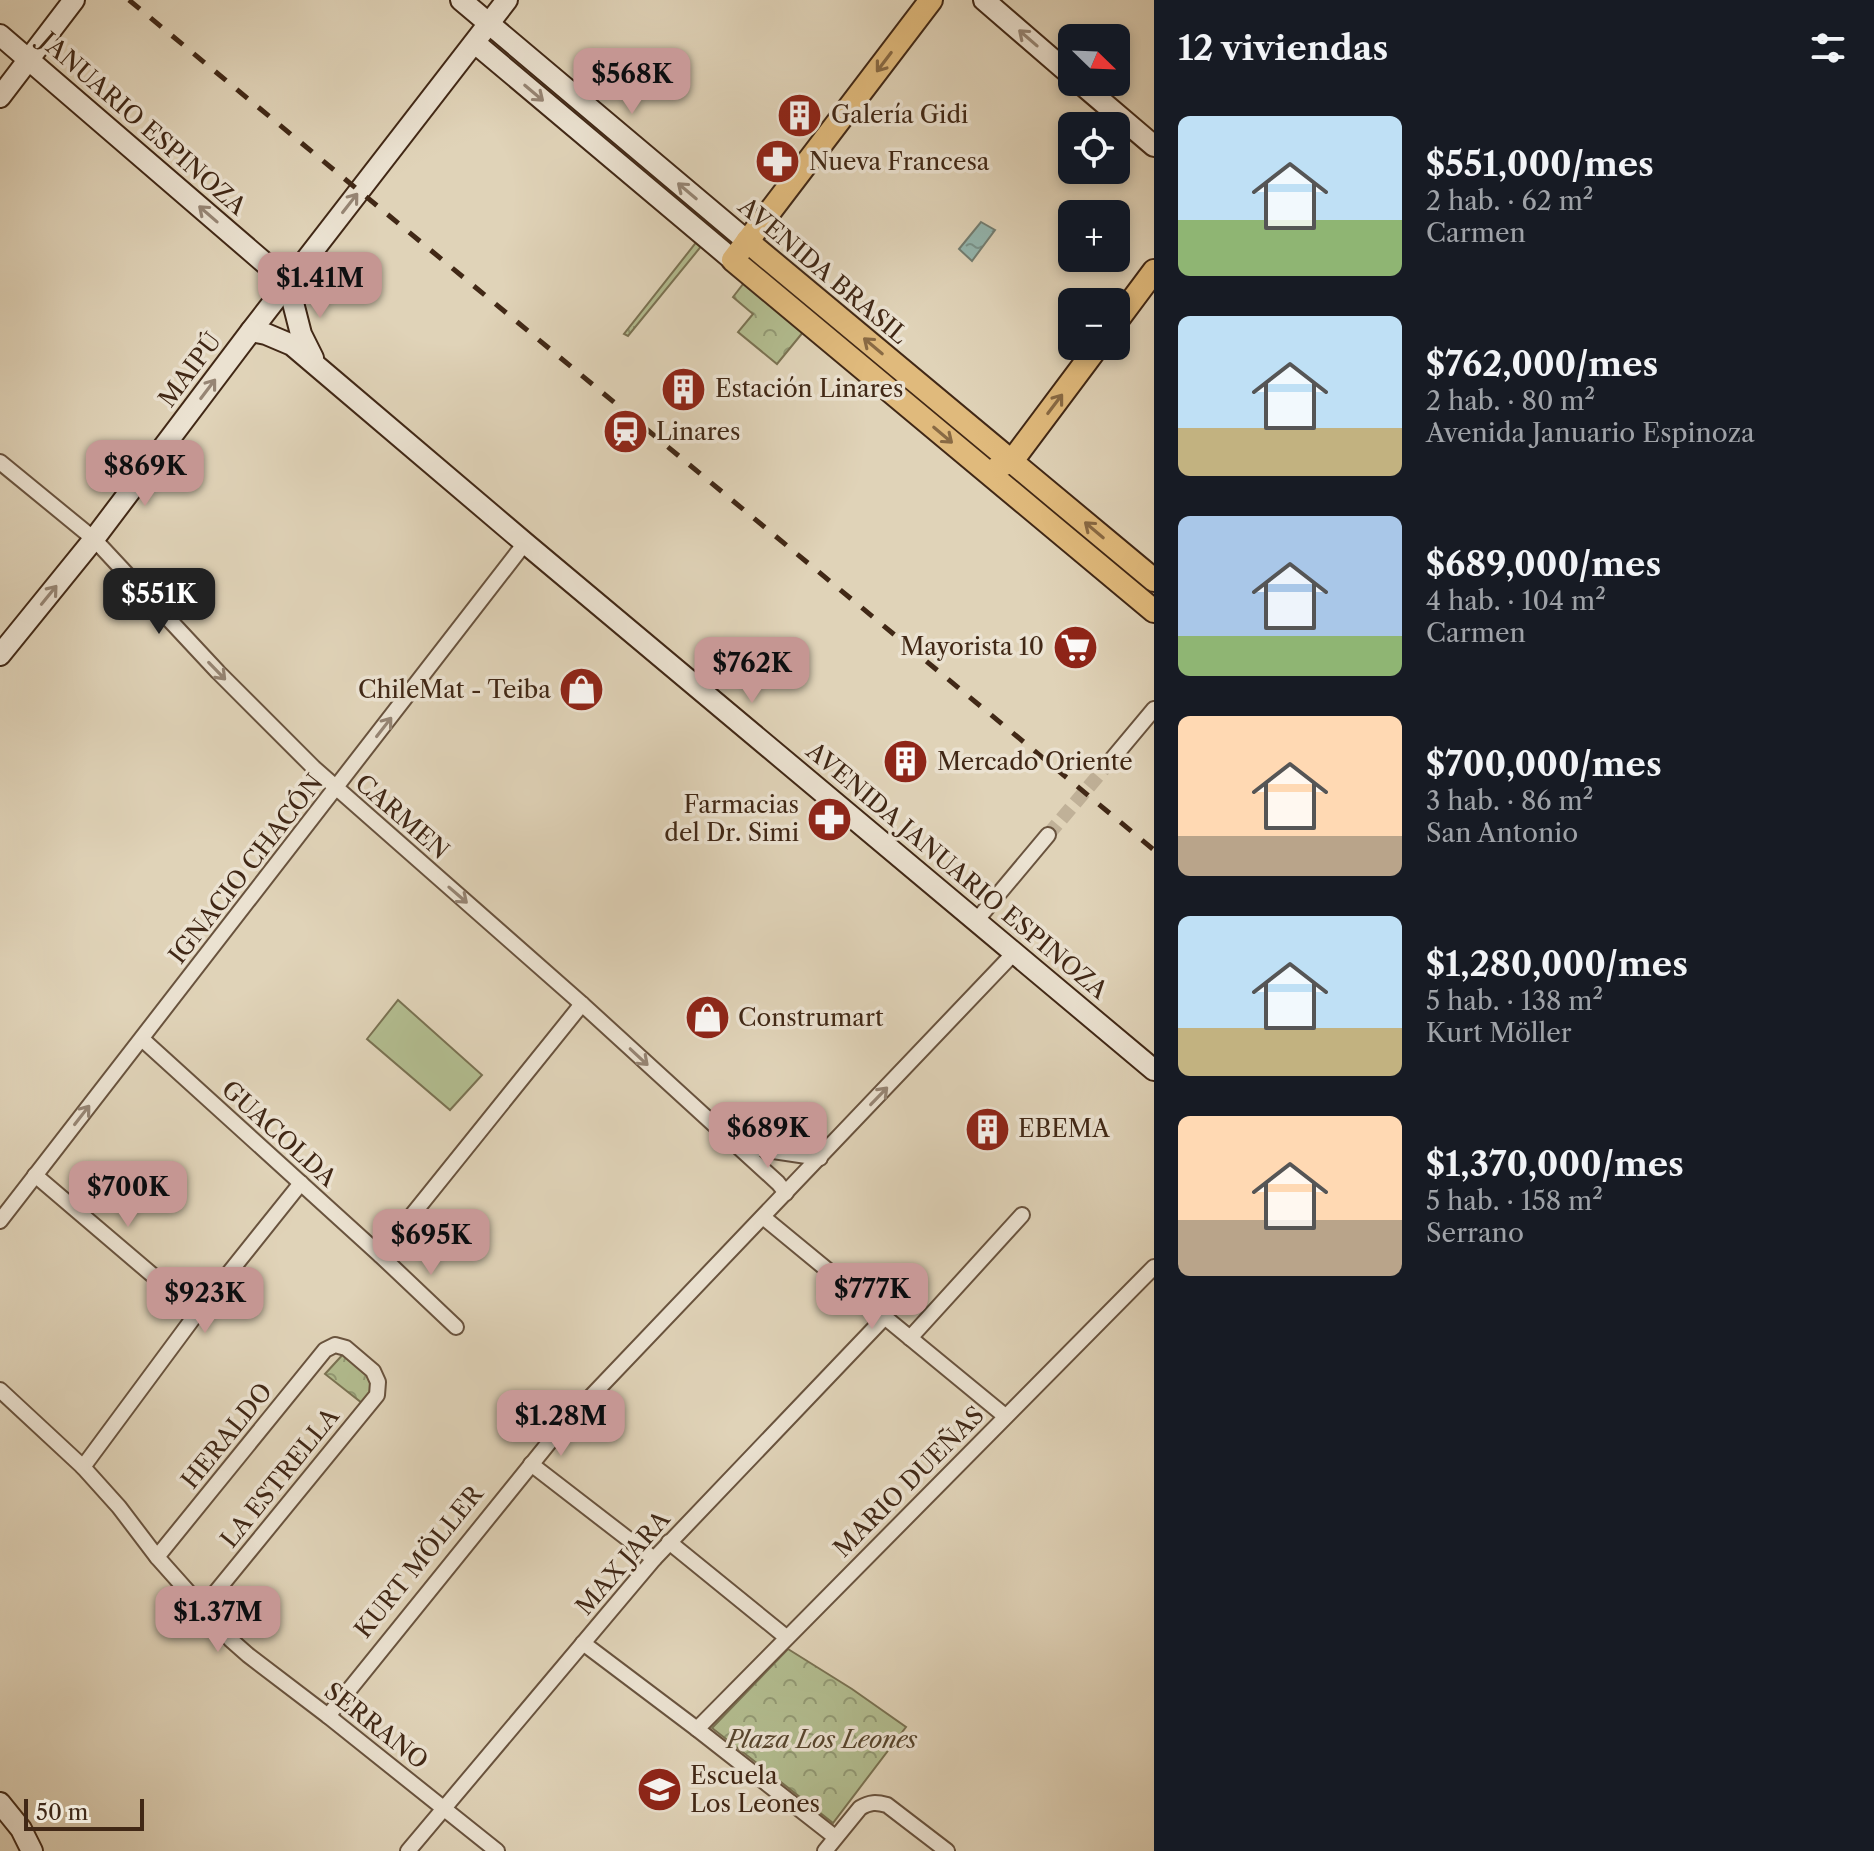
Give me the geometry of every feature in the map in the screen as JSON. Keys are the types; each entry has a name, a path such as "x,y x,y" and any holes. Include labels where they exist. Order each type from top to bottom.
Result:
{"main road":[{"path":"0,97 74,0"},
{"name":"AVENIDA BRASIL","path":"461,0 1154,580"},
{"name":"MAIPÚ","path":"0,655 94,539 507,0"},
{"path":"733,260 931,0"},
{"path":"984,0 1058,64"},
{"name":"JANUARIO ESPINOZA","path":"0,35 288,283"},
{"name":"AVENIDA BRASIL","path":"475,43 1154,611"},
{"path":"1095,96 1154,146"},
{"path":"1130,303 1154,271"},
{"name":"AVENIDA JANUARIO ESPINOZA","path":"288,283 301,334 323,370"},
{"name":"AVENIDA JANUARIO ESPINOZA","path":"251,331 285,341 323,370 1154,1070"},
{"path":"977,463 997,467 1012,461 1088,360"},
{"path":"0,1803 21,1829 32,1851"}],"street":[{"name":"CARMEN","path":"0,462 94,539 218,672 336,788 582,1004 786,1193"},
{"name":"IGNACIO CHACÓN","path":"0,1221 525,543"},
{"path":"1108,764 1154,709"},
{"path":"976,921 1048,835"},
{"name":"KURT MÖLLER","path":"328,1716 531,1464 592,1394 1014,953"},
{"path":"380,1255 582,1004"},
{"name":"GUACOLDA","path":"142,1039 456,1327"},
{"path":"728,1139 753,1148 820,1158"},
{"path":"35,1175 197,1313"},
{"path":"83,1467 197,1313 301,1183"},
{"path":"910,1338 1022,1215"},
{"path":"763,1217 1005,1416"},
{"name":"MARIO DUEÑAS","path":"697,1729 1154,1267"},
{"name":"MAX JARA","path":"408,1851 669,1542 885,1317"},
{"name":"HERALDO","path":"157,1557 325,1350 335,1345 346,1348 373,1371"},
{"name":"LA ESTRELLA","path":"202,1609 377,1395 378,1382 373,1371"},
{"name":"SERRANO","path":"0,1390 83,1467 202,1609 248,1655 497,1851"},
{"path":"531,1464 654,1559"},
{"path":"669,1542 786,1637"},
{"path":"583,1643 835,1837"},
{"path":"825,1851 860,1808 876,1802 887,1805 947,1851"}],"green space":[{"path":"698,240 703,244 628,336 624,334"},
{"path":"747,279 804,331 777,364 738,332 753,314 733,297"},
{"path":"398,1000 482,1075 450,1110 367,1039"},
{"path":"346,1351 378,1382 362,1403 325,1374"},
{"name":"Plaza Los Leones","path":"788,1649 906,1727 833,1823 712,1728"}],"water":[{"path":"981,222 995,230 972,261 959,249"}],"tunnel":[{"path":"1048,835 1108,764"}],"railway":[{"path":"129,0 1154,850"}],"place":[{"name":"Galería Gidi","path":"800,115"},
{"name":"Nueva Francesa","path":"778,162"},
{"name":"Estación Linares","path":"684,389"},
{"name":"Linares","path":"625,432"},
{"name":"Mayorista 10","path":"1075,647"},
{"name":"ChileMat - Teiba","path":"582,690"},
{"name":"Mercado Oriente","path":"906,762"},
{"name":"Farmacias del Dr. Simi","path":"830,819"},
{"name":"Construmart","path":"707,1018"},
{"name":"EBEMA","path":"987,1129"},
{"name":"Escuela Los Leones","path":"659,1790"}]}
